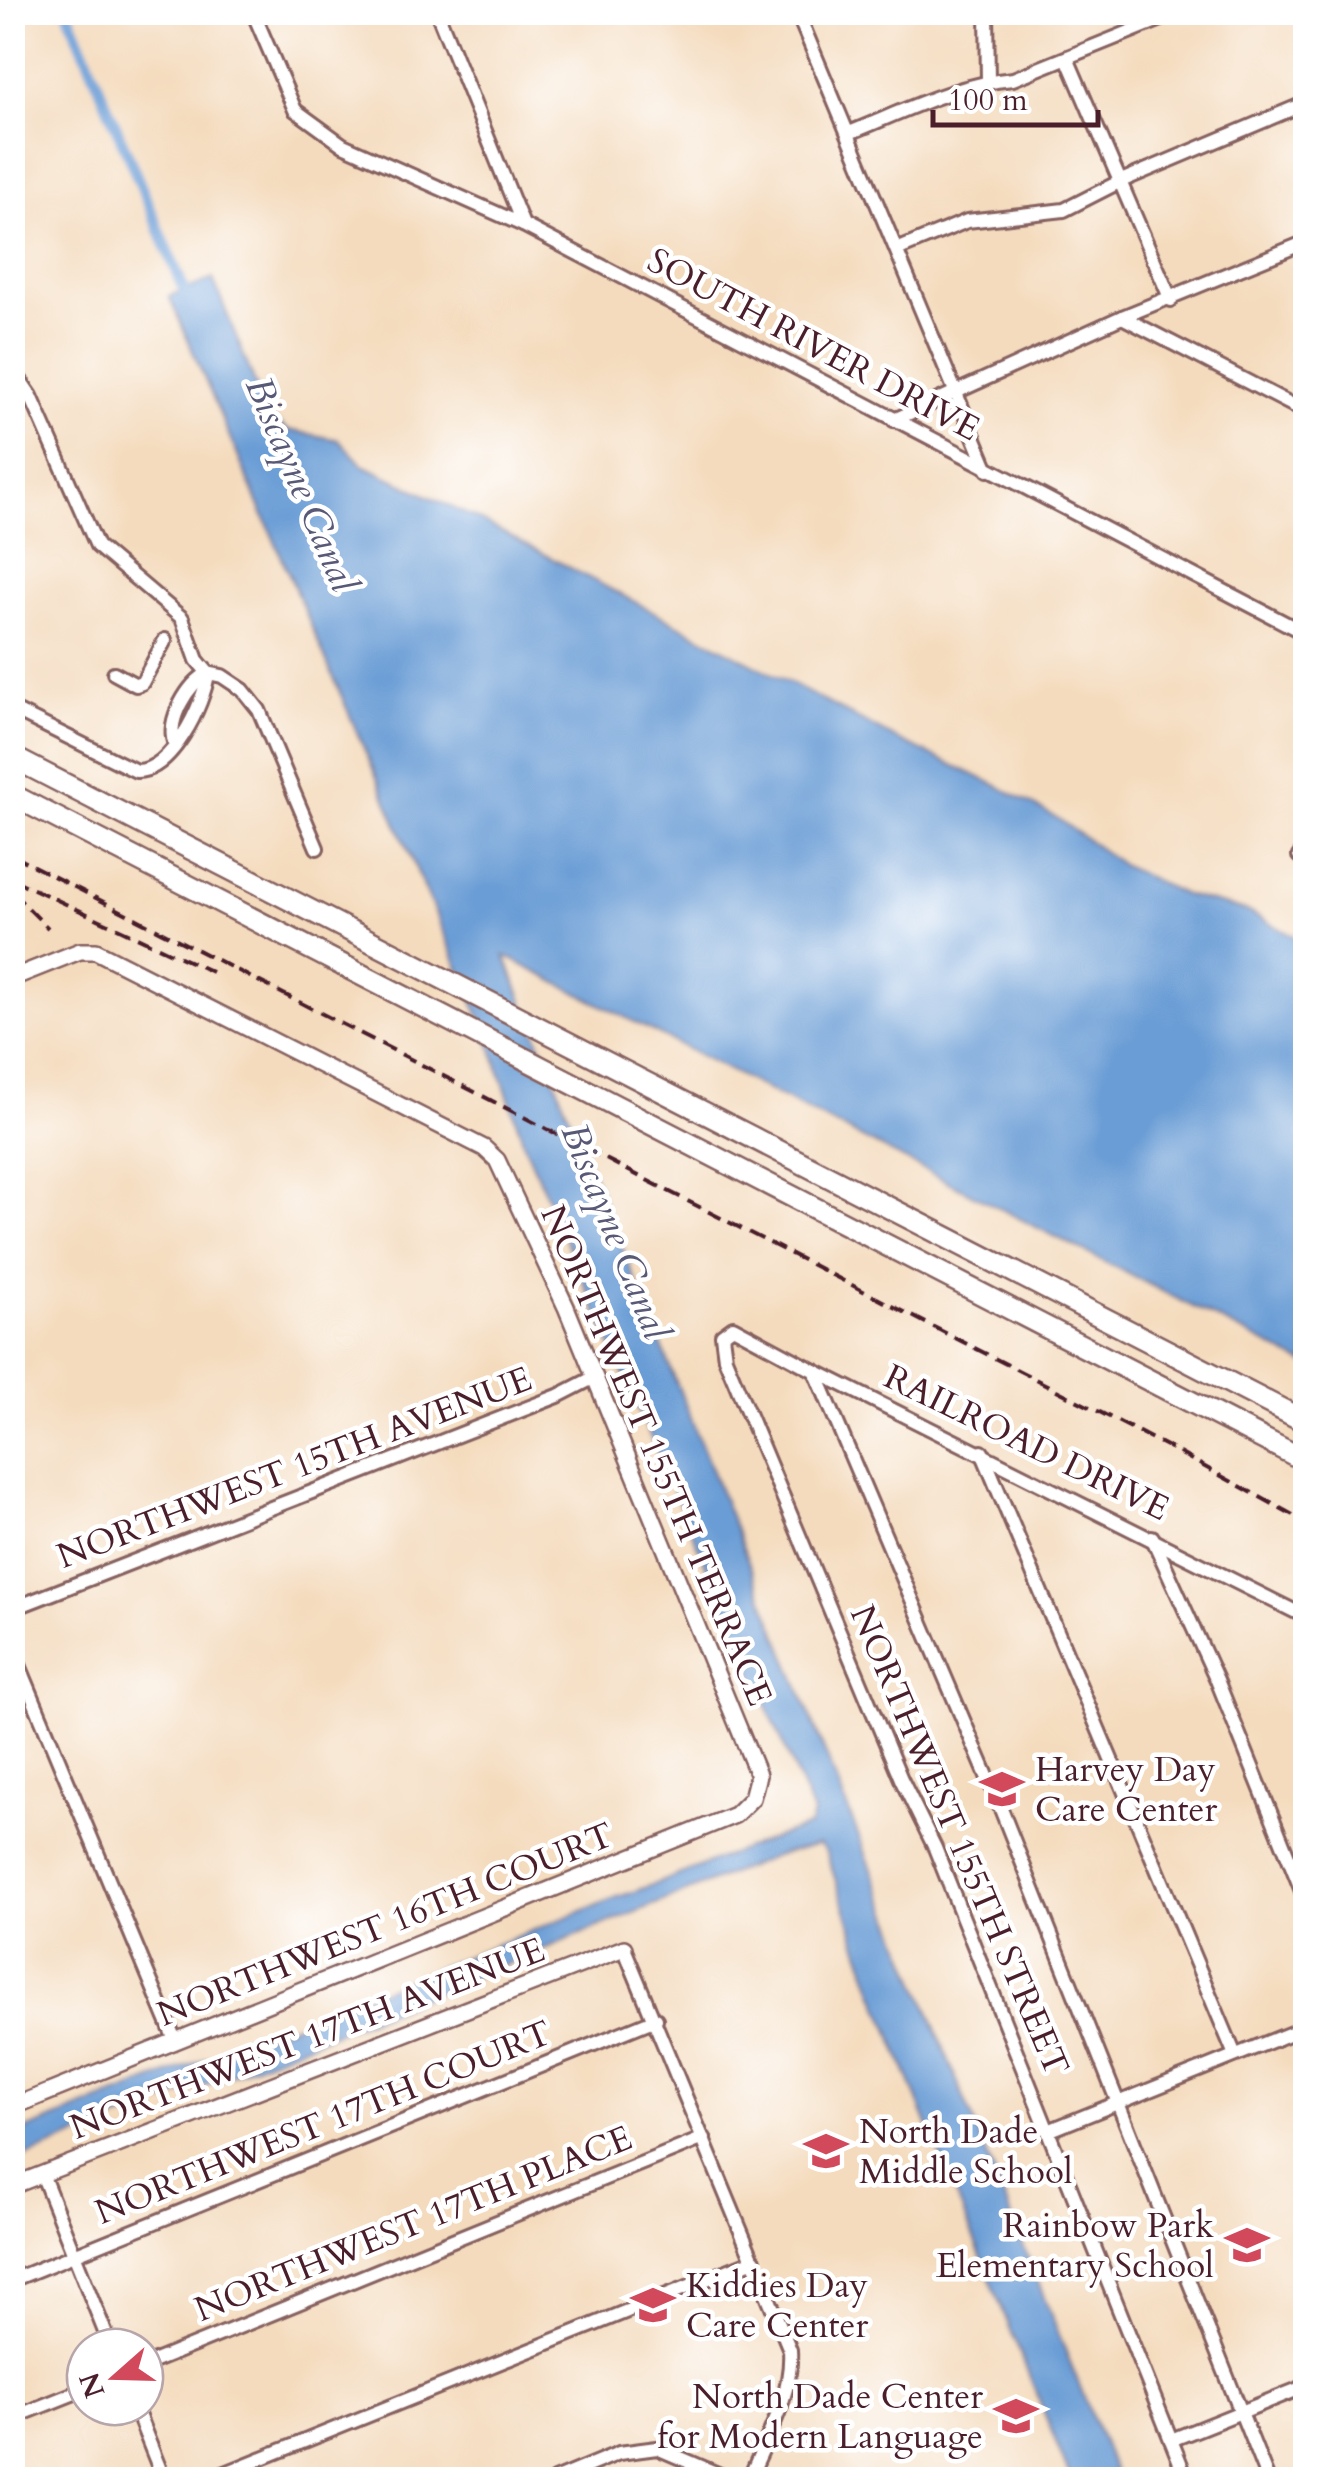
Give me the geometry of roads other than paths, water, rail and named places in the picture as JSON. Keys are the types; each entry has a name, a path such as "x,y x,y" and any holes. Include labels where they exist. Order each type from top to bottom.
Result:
{"main road":[{"path":"12,757 1306,1422"},
{"path":"12,795 1306,1461"}],"street":[{"name":"SOUTH RIVER DRIVE","path":"253,12 295,110 343,145 524,226 1306,634"},
{"path":"437,12 524,226"},
{"path":"797,12 899,248 988,470"},
{"path":"987,12 988,81"},
{"path":"849,134 988,81 1013,79 1179,12"},
{"path":"1067,58 1171,300"},
{"path":"899,248 967,222 1064,210 1121,181 1306,103"},
{"path":"894,420 1122,317 1306,242"},
{"path":"1122,317 1306,412"},
{"path":"12,368 32,396 97,546 182,618 196,660 208,673 222,676 243,690 259,710 316,848"},
{"path":"114,674 142,684 164,640"},
{"path":"12,709 136,771 159,767 174,742 171,732 178,714 196,680 208,673"},
{"name":"NORTHWEST 155TH TERRACE","path":"12,978 80,951 96,951 484,1148 497,1160 595,1377 758,1775"},
{"name":"RAILROAD DRIVE","path":"722,1335 733,1327 749,1333 815,1371 1306,1617"},
{"name":"NORTHWEST 155TH STREET","path":"722,1335 725,1358 901,1780 935,1848 1186,2480"},
{"path":"815,1371 1001,1809 1268,2480"},
{"name":"NORTHWEST 15TH AVENUE","path":"12,1608 558,1396 595,1377"},
{"path":"982,1452 1235,2056"},
{"path":"1152,1537 1217,1680 1306,1901"},
{"path":"12,1648 176,2040"},
{"name":"NORTHWEST 16TH COURT","path":"12,2107 735,1815 752,1798 758,1775"},
{"path":"624,1948 790,2350 792,2372 749,2480"},
{"name":"NORTHWEST 17TH AVENUE","path":"12,2186 624,1948"},
{"name":"NORTHWEST 17TH COURT","path":"12,2280 656,2019"},
{"path":"1048,2131 1306,2027"},
{"name":"NORTHWEST 17TH PLACE","path":"165,2357 704,2138"},
{"path":"42,2174 103,2327"},
{"path":"208,2480 754,2260"},
{"path":"1171,2440 1306,2386"},
{"path":"12,2418 65,2397"},
{"path":"143,2427 164,2480"},
{"path":"554,2480 619,2453 656,2448 732,2480"}],"water":[{"path":"213,279 268,416 288,430 339,440 363,465 477,519 900,741 1057,818 1123,866 1185,895 1246,911 1305,942 1305,1364 505,956 1117,2479 1071,2479 875,1994 826,1852 819,1844 775,1856 13,2162 13,2135 615,1898 810,1826 813,1813 525,1146 486,1031 169,296"}],"waterway":[{"name":"Biscayne Canal","path":"68,12 189,301"}],"railway":[{"path":"12,855 1168,1447 1306,1522"},
{"path":"12,879 212,972"},
{"path":"12,892 48,928"}],"place":[{"name":"Harvey Day Care Center","path":"1002,1789"},
{"name":"North Dade Middle School","path":"826,2151"},
{"name":"Rainbow Park Elementary School","path":"1247,2245"},
{"name":"Kiddies Day Care Center","path":"653,2305"},
{"name":"North Dade Center for Modern Language","path":"1016,2416"}]}
